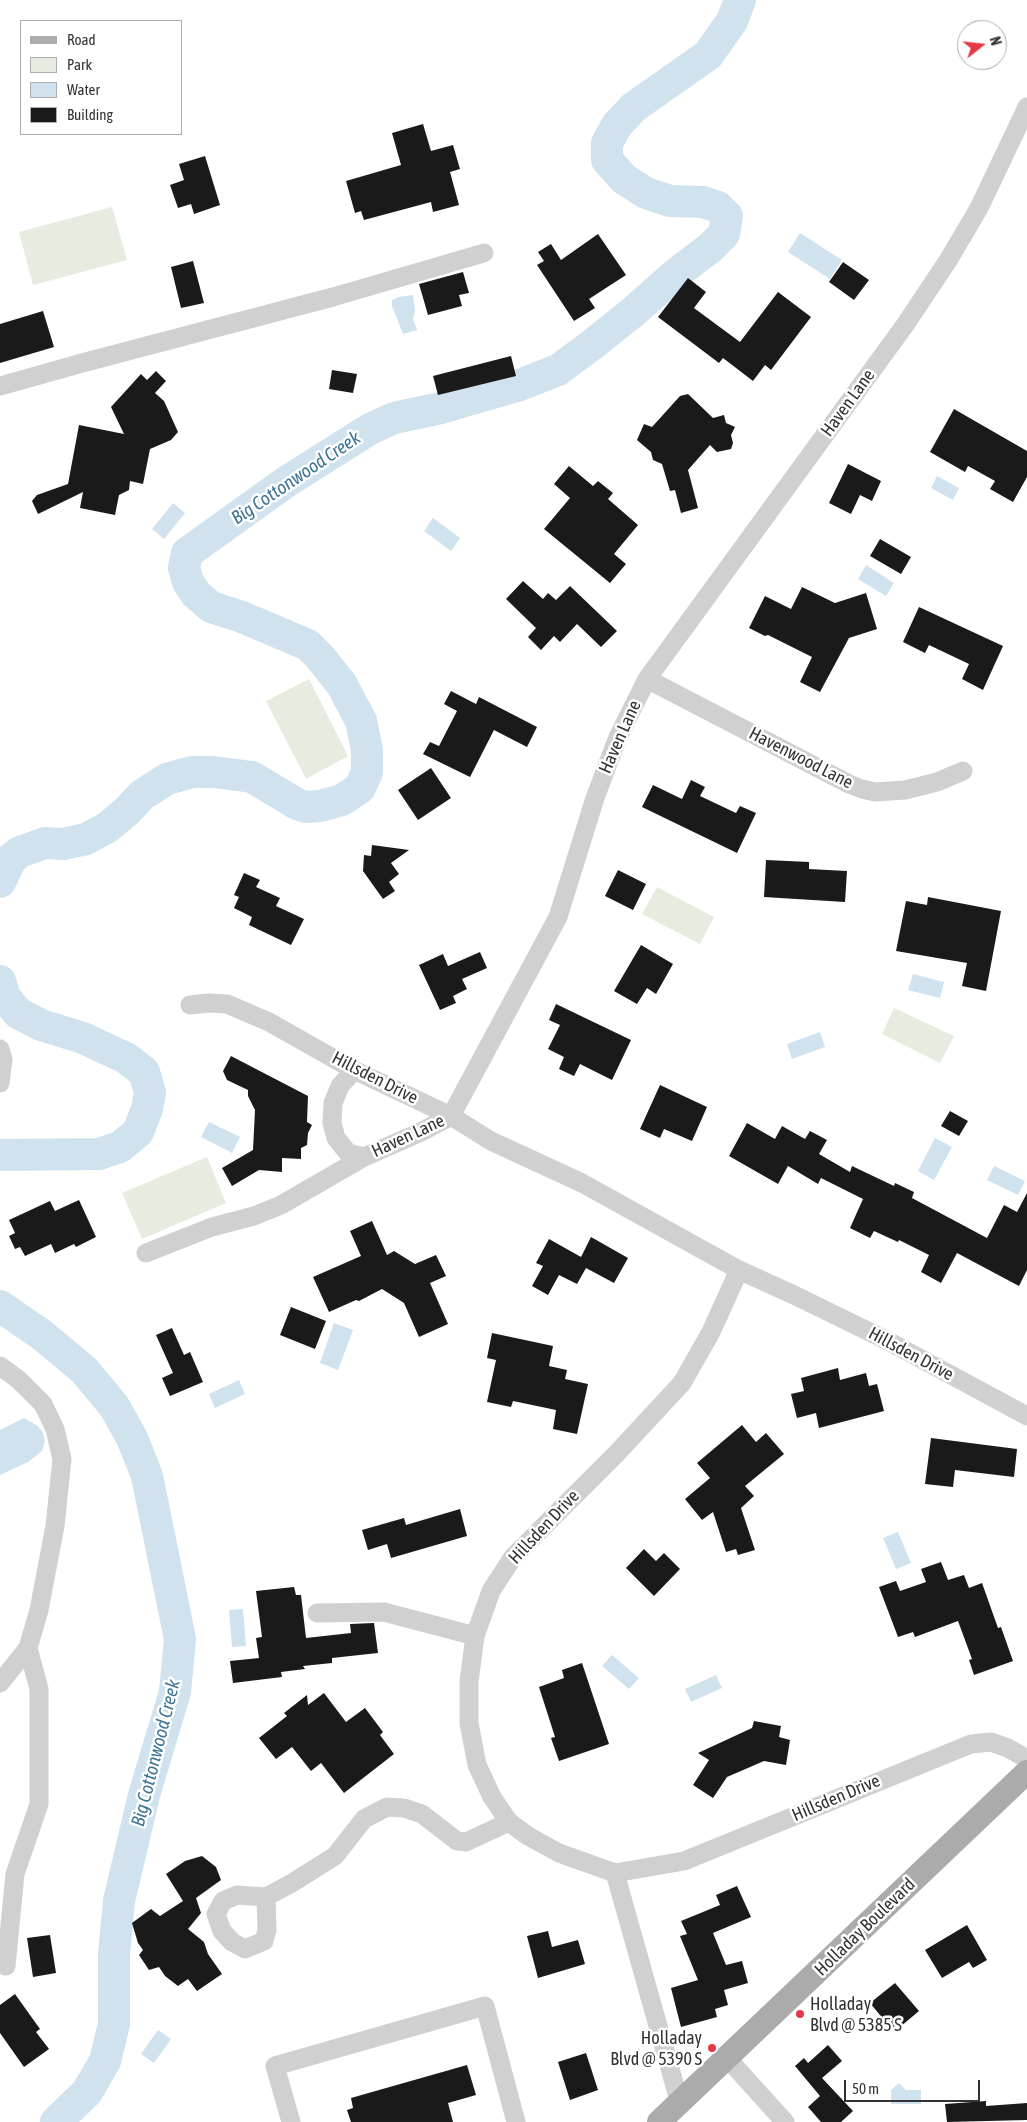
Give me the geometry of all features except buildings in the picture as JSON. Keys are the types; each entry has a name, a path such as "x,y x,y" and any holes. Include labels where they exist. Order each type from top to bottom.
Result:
{"main road":[{"name":"Holladay Boulevard","path":"659,2122 728,2059 1027,1772"}],"street":[{"name":"Haven Lane","path":"146,1253 212,1227 254,1216 281,1205 364,1157 421,1132 451,1116 558,917 595,798 618,737 647,679 905,325 979,208 1027,106"},
{"path":"0,386 334,297 484,253"},
{"name":"Havenwood Lane","path":"647,679 862,789 875,792 905,790 937,782 963,771"},
{"name":"Hillsden Drive","path":"190,1005 208,1003 227,1004 269,1022 354,1070 451,1116 491,1141 582,1183 739,1270 886,1340 1027,1416"},
{"path":"0,1049 3,1059 0,1084"},
{"path":"354,1070 340,1086 333,1103 332,1123 336,1138 348,1153 364,1157"},
{"name":"Hillsden Drive","path":"739,1270 711,1332 682,1383 617,1453 513,1557 491,1591 475,1636 469,1682 469,1723 477,1765 492,1797 509,1822 528,1836 559,1853 615,1873 684,1862 971,1744 991,1742 1008,1748 1027,1759"},
{"path":"0,1366 43,1404 55,1429 62,1460 55,1526 39,1610 28,1648 0,1683"},
{"path":"317,1613 384,1612 475,1636"},
{"path":"6,1966 15,1874 40,1804 39,1689 28,1648"},
{"path":"266,1896 292,1883 335,1856 364,1818 387,1807 404,1808 422,1814 458,1841 466,1842 509,1822"},
{"path":"615,1873 680,2104"},
{"path":"290,2122 275,2066 486,2006 516,2122"},
{"path":"728,2059 785,2122"}],"green space":[{"path":"112,207 127,260 33,285 19,232"},
{"path":"309,679 348,756 306,779 266,701"},
{"path":"657,887 714,917 700,944 642,914"},
{"path":"894,1008 954,1036 940,1063 882,1034"},
{"path":"207,1157 226,1203 142,1239 122,1193"}],"water":[{"path":"800,233 842,260 830,279 788,252"},
{"path":"413,295 415,311 413,319 417,330 403,334 392,306 392,300"},
{"path":"937,476 959,488 953,500 931,488"},
{"path":"173,503 185,513 164,539 152,529"},
{"path":"433,518 460,538 451,551 424,531"},
{"path":"866,565 894,583 886,596 858,579"},
{"path":"913,974 944,982 940,998 908,990"},
{"path":"820,1032 825,1047 792,1059 787,1044"},
{"path":"209,1122 240,1137 232,1153 201,1137"},
{"path":"935,1138 952,1147 934,1180 918,1171"},
{"path":"994,1166 1025,1181 1018,1195 987,1180"},
{"path":"334,1323 353,1330 338,1370 320,1363"},
{"path":"239,1380 245,1394 215,1408 209,1394"},
{"path":"24,1418 38,1426 43,1433 45,1441 42,1451 28,1462 0,1475 0,1430"},
{"path":"898,1532 911,1563 896,1569 883,1538"},
{"path":"243,1609 246,1646 232,1647 229,1610"},
{"path":"612,1655 639,1678 629,1689 602,1666"},
{"path":"716,1675 722,1688 691,1702 685,1689"},
{"path":"158,2030 171,2039 154,2063 141,2054"},
{"path":"899,2083 906,2090 921,2090 921,2104 891,2104 891,2090"}],"waterway":[{"name":"Big Cottonwood Creek","path":"0,882 11,859 20,852 45,843 63,844 86,839 108,827 142,795 167,779 192,772 214,772 252,777 297,804 306,807 320,806 342,800 360,788 367,772 367,750 361,721 342,685 308,645 242,617 211,607 196,594 188,582 184,568 187,553 286,482 370,429 394,418 441,408 517,386 558,370 633,312 677,273 710,248 724,234 727,216 718,207 703,202 670,201 646,193 624,179 607,160 607,143 617,125 634,107 708,55 732,21 740,0"},
{"name":"Big Cottonwood Creek","path":"0,981 5,997 18,1013 41,1025 83,1038 126,1058 144,1072 150,1092 147,1109 138,1132 120,1147 99,1154 0,1155"},
{"name":"Big Cottonwood Creek","path":"0,1306 42,1335 84,1370 114,1406 132,1438 147,1476 180,1639 175,1692 144,1795 119,1901 114,1954 114,2024 105,2061 87,2092 56,2122"}],"place":[{"name":"Holladay Blvd @ 5385 S","path":"800,2014"},
{"name":"Holladay Blvd @ 5390 S","path":"712,2048"}]}
